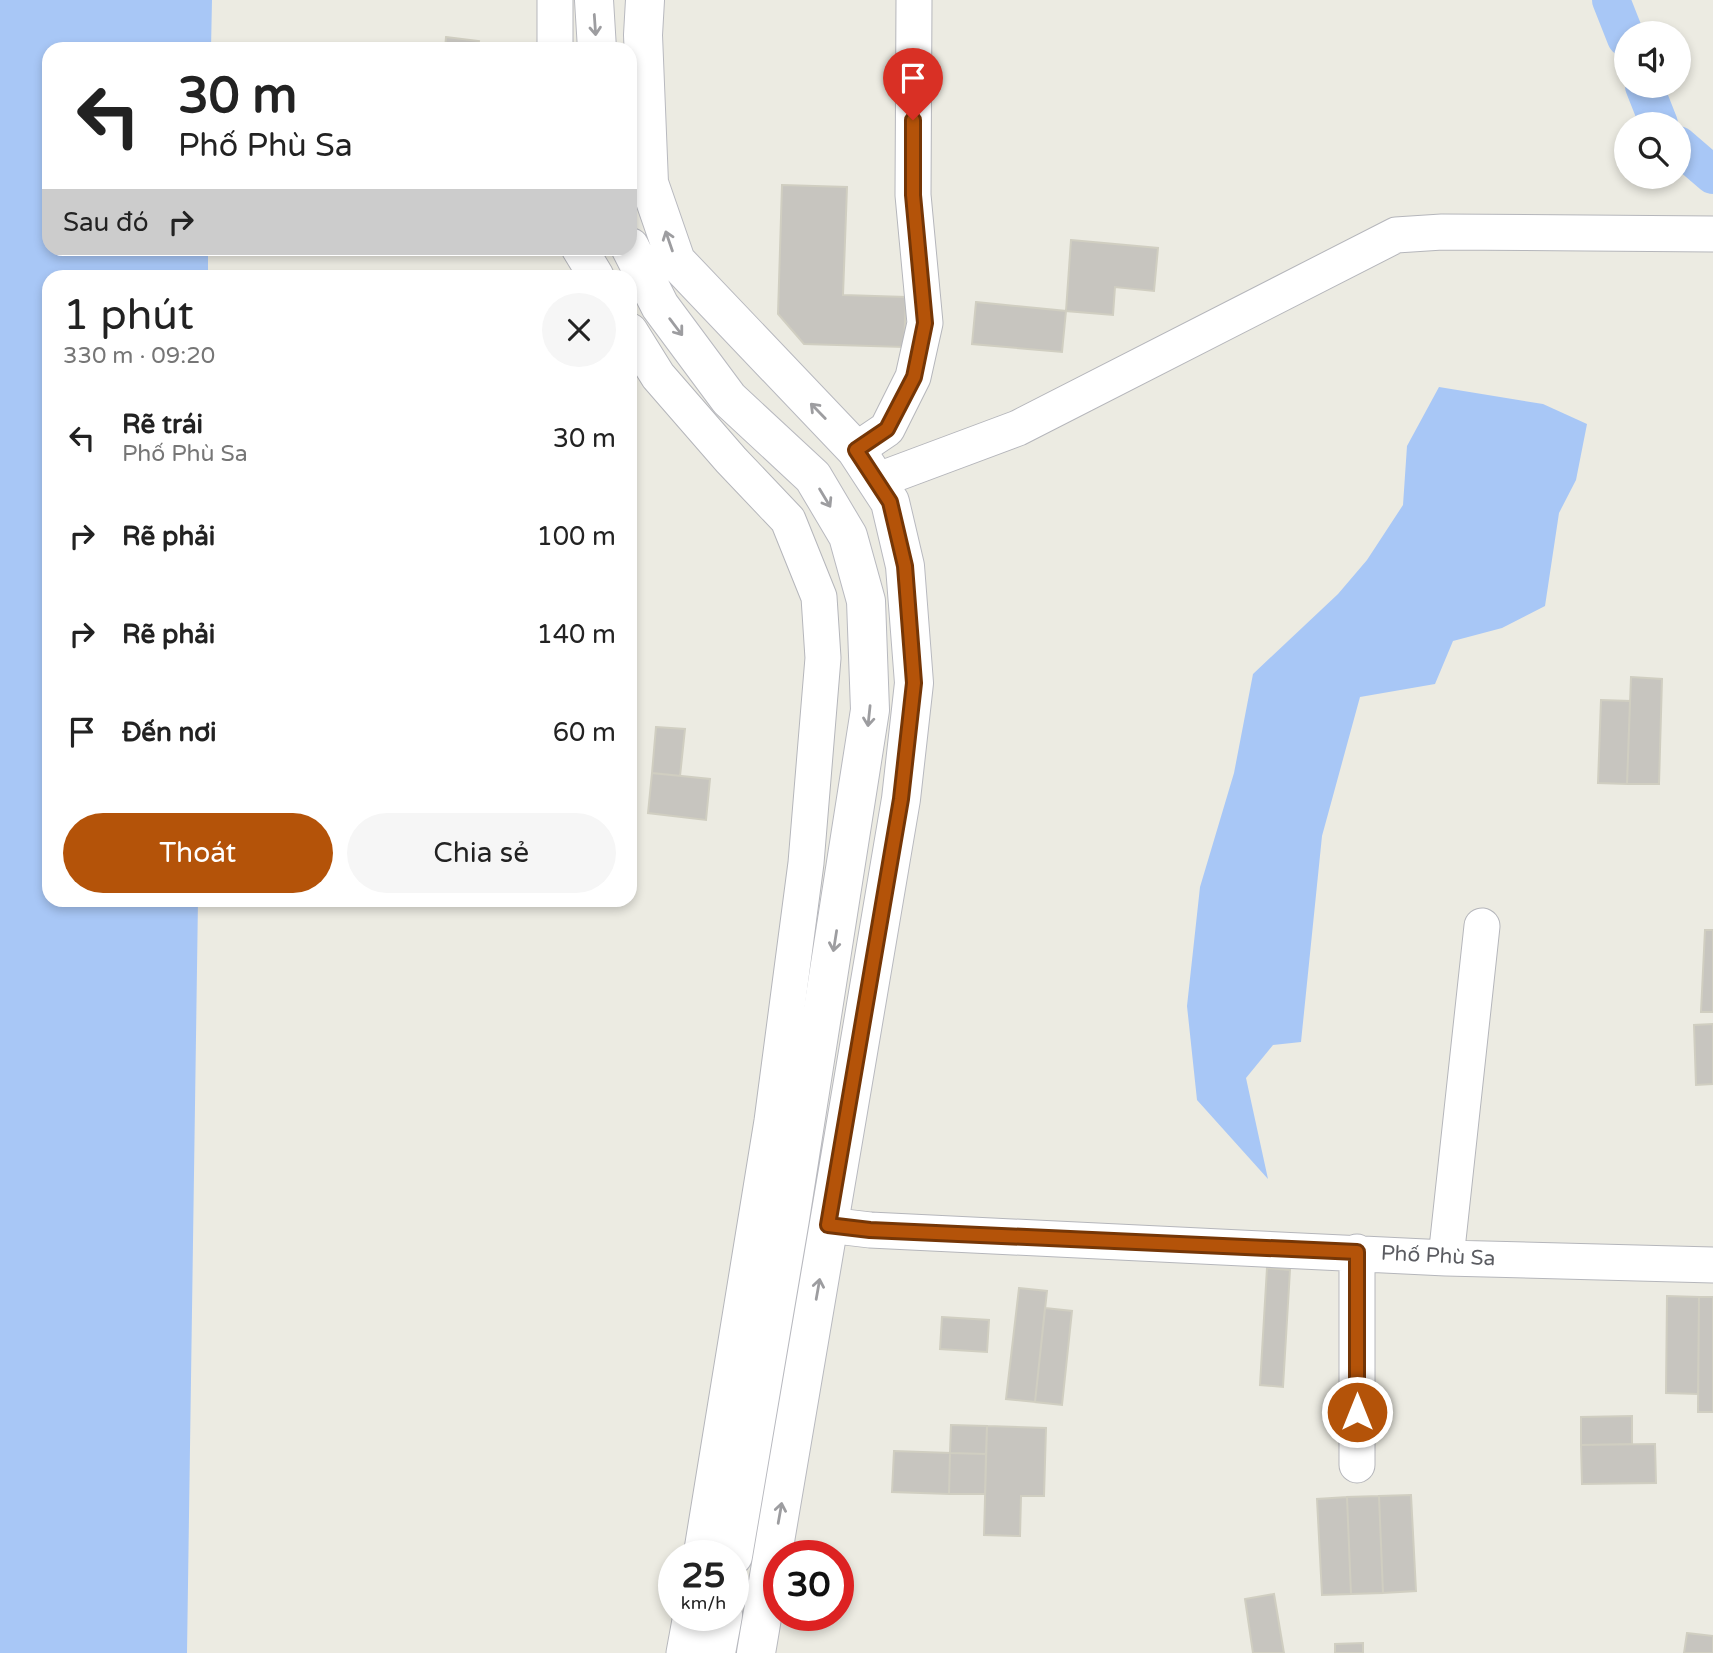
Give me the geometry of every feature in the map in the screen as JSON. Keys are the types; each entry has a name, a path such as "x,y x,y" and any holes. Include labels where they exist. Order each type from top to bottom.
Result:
{"main road":[{"path":"594,0 597,42"},
{"path":"645,0 643,35 649,183 676,261 866,466 890,502 905,566 914,683 901,799 756,1653"},
{"path":"635,256 660,306 729,399 813,477 848,536 866,601 869,723 736,1540"},
{"path":"716,1653 720,1631"}],"street":[{"path":"555,0 555,42"},
{"path":"866,466 914,377 925,323 913,195 914,0"},
{"path":"866,466 1017,428 1396,235 1442,232 1713,233"},
{"path":"637,342 658,376 731,460 788,520 819,597 823,658 806,863 774,1107 704,1540"},
{"path":"1446,1258 1482,926"},
{"name":"Phố Phù Sa","path":"828,1225 870,1230 1446,1258 1713,1265"},
{"path":"1357,1252 1357,1465"},
{"path":"684,1653 688,1631"}],"water":[{"path":"0,0 212,0 211,42 42,42 42,256 208,256 208,270 42,270 42,907 198,907 187,1653 0,1653"},
{"path":"1439,387 1543,404 1587,424 1576,480 1559,513 1545,606 1502,628 1453,641 1435,684 1360,697 1322,836 1301,1042 1273,1045 1246,1078 1268,1179 1197,1100 1187,1006 1200,887 1234,773 1253,674 1338,594 1367,560 1403,505 1407,446"}],"building":[{"path":"446,37 479,41 479,42 446,42"},
{"path":"782,185 847,187 843,295 906,297 904,347 804,344 778,314"},
{"path":"1071,240 1158,248 1154,291 1115,287 1113,315 1066,311"},
{"path":"976,302 1066,311 1062,352 972,344"},
{"path":"1631,677 1662,679 1659,784 1627,784"},
{"path":"1601,700 1630,701 1627,784 1598,783"},
{"path":"656,727 685,729 680,776 652,773"},
{"path":"652,773 710,779 706,820 648,813"},
{"path":"1705,930 1713,930 1713,1012 1701,1012"},
{"path":"1713,1024 1713,1084 1696,1085 1694,1025"},
{"path":"1267,1268 1290,1270 1283,1387 1260,1385"},
{"path":"1019,1288 1047,1291 1035,1402 1006,1399"},
{"path":"1667,1296 1699,1297 1698,1394 1666,1393"},
{"path":"1699,1297 1713,1297 1713,1412 1698,1412"},
{"path":"1045,1308 1072,1311 1062,1405 1035,1402"},
{"path":"942,1317 989,1320 987,1352 940,1349"},
{"path":"1632,1416 1632,1444 1581,1445 1581,1417"},
{"path":"951,1425 987,1426 986,1454 950,1453"},
{"path":"987,1426 1046,1428 1044,1496 1021,1496 1020,1536 984,1535"},
{"path":"1655,1444 1656,1483 1582,1484 1581,1445"},
{"path":"894,1451 950,1453 949,1494 892,1492"},
{"path":"950,1453 986,1454 985,1494 949,1494"},
{"path":"1411,1495 1416,1591 1383,1593 1379,1496"},
{"path":"1379,1496 1383,1593 1351,1594 1347,1497"},
{"path":"1347,1497 1351,1594 1322,1595 1317,1499"},
{"path":"1274,1594 1284,1653 1253,1653 1245,1599"},
{"path":"1687,1633 1713,1636 1713,1653 1684,1653"},
{"path":"1363,1643 1363,1653 1335,1653 1335,1644"}],"waterway":[{"path":"1611,0 1619,21"},
{"path":"1649,98 1654,112"},
{"path":"1691,156 1713,175"}],"route":[{"path":"913,120 913,195 925,323 914,377 887,429 856,450 890,502 905,566 914,683 901,799 828,1225 870,1230 1357,1252 1357,1412"}]}
